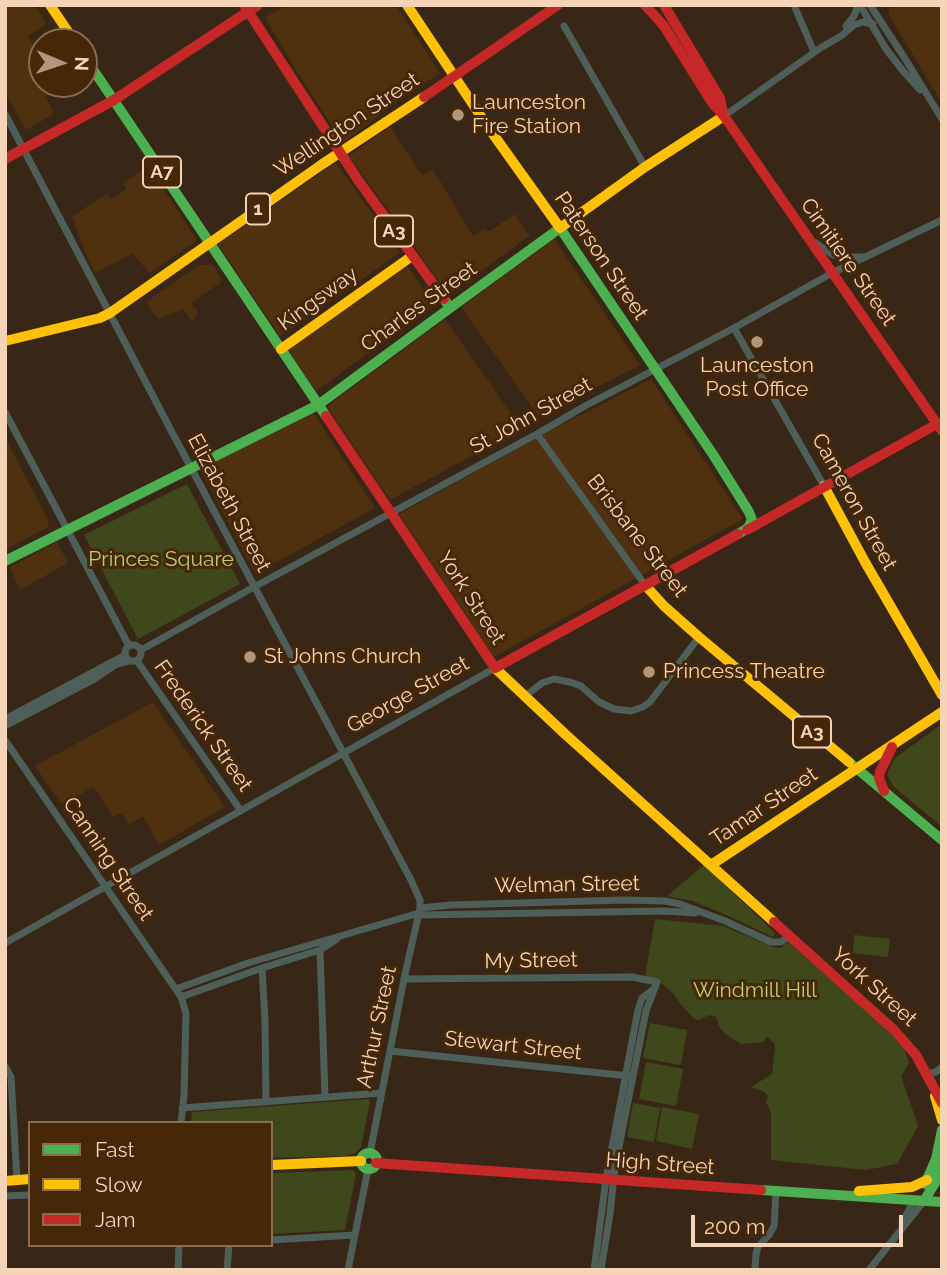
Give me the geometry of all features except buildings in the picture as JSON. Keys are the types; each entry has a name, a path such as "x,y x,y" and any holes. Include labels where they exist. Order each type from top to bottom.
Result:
{"main road":[{"path":"50,5 66,28"},
{"path":"5,159 114,100 246,8 258,5"},
{"name":"Paterson Street","path":"407,5 560,228 749,512"},
{"name":"Wellington Street","path":"5,341 100,318 110,313 321,165 558,5"},
{"name":"Cimitiere Street","path":"645,5 664,26 713,104 940,425"},
{"name":"Cimitiere Street","path":"664,5 720,98 723,116"},
{"name":"A3","path":"246,8 340,153 450,308"},
{"name":"York Street","path":"98,77 495,668 894,1030 910,1046 942,1102"},
{"name":"Charles Street","path":"5,561 318,405 645,167 723,116"},
{"name":"Kingsway","path":"281,349 412,256"},
{"name":"George Street","path":"495,668 940,425"},
{"name":"Cameron Street","path":"824,486 942,695"},
{"path":"749,512 760,517 771,516"},
{"path":"745,531 751,523 749,512"},
{"name":"Brisbane Street","path":"645,586 699,638 942,840"},
{"name":"Tamar Street","path":"711,865 942,712"},
{"path":"884,791 880,778 882,766 896,742"},
{"name":"York Street","path":"926,1074 942,1120"},
{"path":"919,1200 936,1159 942,1130"},
{"name":"High Street","path":"273,1165 369,1162 611,1173 776,1192 942,1202"},
{"path":"919,1200 934,1183 942,1166"},
{"path":"5,1181 28,1179"},
{"path":"835,1194 912,1187 927,1180"}],"street":[{"path":"794,5 814,52"},
{"name":"Charles Street","path":"830,42 851,21 859,5"},
{"path":"859,5 876,22"},
{"path":"870,5 876,22 877,36 942,119"},
{"path":"876,22 881,5"},
{"name":"Charles Street","path":"723,116 857,23 876,22"},
{"path":"564,26 645,167"},
{"name":"Elizabeth Street","path":"5,114 410,878 420,900 420,912"},
{"name":"St John Street","path":"141,650 832,272 942,220"},
{"path":"804,233 833,256 866,257"},
{"name":"Cameron Street","path":"734,328 824,486"},
{"name":"Frederick Street","path":"5,411 129,646"},
{"name":"Brisbane Street","path":"537,434 645,586"},
{"path":"524,697 542,683 554,679 580,686 599,702 614,709 631,711 643,707 650,702 699,638"},
{"path":"5,719 130,659 140,658 141,650 138,646 129,646 125,650 130,659"},
{"name":"Frederick Street","path":"130,659 241,811"},
{"name":"George Street","path":"5,943 495,668"},
{"path":"5,726 31,708"},
{"name":"Canning Street","path":"5,740 181,997"},
{"name":"Welman Street","path":"176,989 248,963 451,905 624,900 673,902 771,942 781,942 789,936"},
{"name":"Arthur Street","path":"348,1270 381,1093 420,912"},
{"name":"Welman Street","path":"181,997 320,950 347,935"},
{"path":"320,950 325,1096"},
{"path":"262,968 266,1101"},
{"name":"My Street","path":"404,979 632,977 656,985 642,998 630,1077"},
{"path":"181,997 186,1013 181,1121"},
{"name":"Stewart Street","path":"390,1051 630,1077"},
{"path":"5,1066 11,1077 18,1180"},
{"path":"926,1074 936,1072 942,1067"},
{"path":"597,1269 611,1173 630,1077"},
{"path":"182,1108 381,1093"},
{"path":"755,1268 758,1247 774,1226 776,1192"},
{"path":"5,1196 28,1195"},
{"path":"869,1270 919,1200"},
{"path":"273,1240 354,1235"},
{"path":"178,1270 179,1247"},
{"path":"227,1270 229,1247"}],"shaded area":[{"path":"5,5 35,5 47,24 41,28 28,28 28,98 47,98 54,114 26,130 5,93"},
{"path":"286,5 396,5 440,73 343,143 265,18"},
{"path":"891,5 942,5 942,103 888,13"},
{"path":"390,127 422,175 433,169 473,236 484,229 490,231 515,214 529,236 449,295 349,156"},
{"path":"336,163 400,253 280,336 218,244"},
{"path":"149,166 197,240 150,273 132,254 95,273 72,216 107,194 111,199 126,189 124,183"},
{"path":"554,239 640,365 539,417 461,307"},
{"path":"405,263 435,305 316,391 286,347"},
{"path":"199,265 213,265 223,281 191,303 198,312 192,321 183,309 158,319 146,302"},
{"path":"445,319 522,429 390,500 327,406"},
{"path":"651,379 743,519 494,657 399,514"},
{"path":"313,412 375,508 255,574 200,469"},
{"path":"5,437 49,522 48,527 5,550"},
{"path":"57,542 68,563 20,590 10,567"},
{"path":"153,702 225,807 159,845 143,817 129,824 122,813 113,817 94,787 61,804 35,766"}],"green space":[{"name":"Princes Square","path":"187,484 240,584 138,639 84,535"},
{"path":"942,724 942,827 893,786 887,774 895,758"},
{"path":"704,865 775,933 773,937 692,901 667,896"},
{"name":"Windmill Hill","path":"655,919 723,926 773,947 781,948 788,942 874,1017 904,1048 909,1063 901,1076 918,1126 897,1164 866,1170 771,1160 771,1113 766,1102 768,1096 765,1092 751,1087 772,1074 774,1043 768,1037 764,1042 741,1044 725,1034 716,1017 709,1015 699,1020 694,1019 674,994 661,983 645,976"},
{"path":"854,935 890,939 888,957 853,953"},
{"path":"650,1023 687,1030 681,1065 643,1058"},
{"path":"646,1062 683,1069 676,1106 639,1099"},
{"path":"368,1099 370,1102 361,1147 356,1153 345,1156 273,1158 273,1121 191,1121 192,1112"},
{"path":"633,1103 660,1108 654,1142 627,1137"},
{"path":"662,1107 699,1114 692,1149 656,1141"},
{"path":"353,1170 356,1174 345,1230 273,1234 273,1173"}],"traffic: fast":[{"path":"98,77 326,416"},
{"path":"444,299 450,308 560,228 749,512 752,520 748,528 738,534"},
{"path":"5,561 318,405 450,308"},
{"path":"849,762 942,840"},
{"path":"925,1184 936,1159 942,1130"},
{"path":"369,1153 375,1155 377,1161 375,1167 369,1169 363,1167 361,1161 363,1155 369,1153"},
{"path":"924,1201 942,1166"},
{"path":"761,1190 942,1202"}],"traffic: slow":[{"path":"50,5 66,28"},
{"path":"407,5 488,127 560,228 645,167 724,116"},
{"path":"5,341 100,318 110,313 321,165 424,97"},
{"path":"281,349 412,256"},
{"path":"824,486 942,695"},
{"path":"645,585 699,637 849,762"},
{"path":"495,668 774,922"},
{"path":"711,865 942,712"},
{"path":"935,1096 942,1120"},
{"path":"273,1165 361,1161"},
{"path":"5,1181 28,1179"},
{"path":"859,1191 912,1187 927,1180"}],"traffic: jam":[{"path":"244,5 358,180 444,299"},
{"path":"5,159 114,100 258,5"},
{"path":"424,97 558,5"},
{"path":"645,5 664,26 713,104 724,116 942,431"},
{"path":"664,5 720,98 723,113"},
{"path":"326,416 495,668 738,534"},
{"path":"747,530 937,424"},
{"path":"884,791 879,778 880,772 892,747"},
{"path":"774,922 894,1030 916,1055 942,1103"},
{"path":"376,1163 761,1190"}],"place":[{"name":"Launceston Fire Station","path":"458,115"},
{"name":"Launceston Post Office","path":"757,342"},
{"name":"St Johns Church","path":"250,657"},
{"name":"Princess Theatre","path":"649,672"}]}
